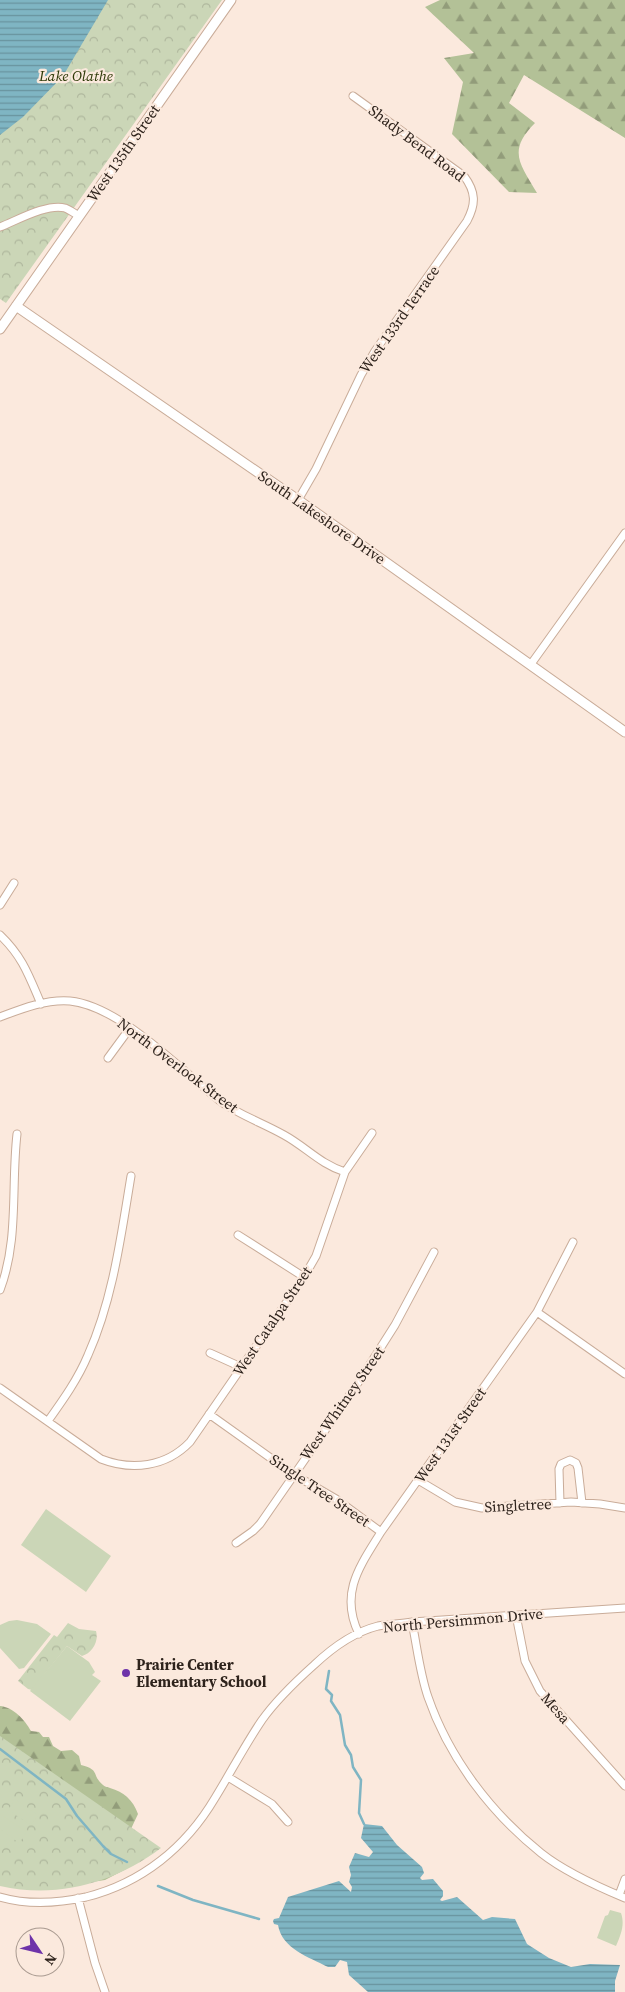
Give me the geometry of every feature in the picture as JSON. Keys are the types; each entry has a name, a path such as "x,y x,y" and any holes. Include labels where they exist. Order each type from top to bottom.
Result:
{"street":[{"name":"West 135th Street","path":"0,329 231,0"},
{"name":"Shady Bend Road","path":"353,96 456,169 470,184 474,194"},
{"name":"West 133rd Terrace","path":"298,500 316,469 361,375 377,348 467,221 474,203 474,194"},
{"path":"0,227 58,207 66,208 79,216"},
{"name":"South Lakeshore Drive","path":"16,306 298,500 625,732"},
{"path":"531,664 625,532"},
{"path":"0,905 14,883"},
{"path":"0,936 19,955 41,1004"},
{"name":"North Overlook Street","path":"0,1017 41,1004 68,1000 97,1007 130,1028 162,1052 221,1102 292,1140 329,1167 344,1172"},
{"path":"108,1058 130,1028"},
{"name":"West Catalpa Street","path":"0,1388 101,1459 114,1464 128,1466 151,1464 173,1457 190,1442 304,1277 316,1256 344,1172 372,1133"},
{"path":"0,1290 7,1268 12,1237 14,1162 17,1134"},
{"path":"48,1421 80,1372 95,1339 118,1255 131,1176"},
{"path":"238,1235 304,1277"},
{"name":"West 131st Street","path":"359,1634 350,1600 358,1569 381,1532 537,1312 573,1242"},
{"name":"West Whitney Street","path":"236,1543 260,1524 376,1355 395,1325 434,1252"},
{"path":"537,1312 625,1374"},
{"path":"210,1353 241,1367"},
{"name":"Single Tree Street","path":"209,1414 293,1474 336,1499 381,1532"},
{"path":"560,1503 560,1469 564,1462 570,1460 576,1463 579,1470 582,1503"},
{"name":"Singletree","path":"418,1480 455,1502 470,1506 498,1508 582,1503 625,1508"},
{"name":"North Persimmon Drive","path":"0,1897 39,1902 78,1898 118,1886 158,1864 183,1842 201,1820 256,1730 282,1695 329,1651 359,1634 378,1626 412,1622 625,1608"},
{"name":"Mesa","path":"516,1615 524,1661 540,1691 625,1786"},
{"path":"412,1622 428,1696 453,1754 492,1806 542,1853 594,1885 622,1896 625,1879"},
{"path":"228,1778 272,1804 288,1822"},
{"path":"78,1898 92,1954 105,1992"}],"green space":[{"name":"Lake Olathe","path":"0,0 222,0 6,303 0,299"},
{"path":"440,0 625,0 625,138 524,75 509,103 535,123 521,142 519,158 537,193 509,192 452,134 463,82 444,58 474,53 425,7"},
{"path":"46,1509 111,1556 86,1592 21,1545"},
{"path":"17,1620 37,1624 51,1634 24,1668 19,1669 0,1648 0,1625"},
{"path":"68,1623 79,1629 96,1631 97,1635 94,1646 82,1656 67,1646 32,1690 28,1689 18,1681 54,1635 57,1637"},
{"path":"67,1646 89,1662 95,1672 92,1675 101,1681 70,1721 30,1691"},
{"path":"0,1706 18,1715 31,1731 39,1732 43,1737 49,1737 53,1746 61,1751 72,1750 79,1756 81,1765 94,1771 103,1785 120,1792 131,1801 138,1814 130,1831 126,1869 105,1880 92,1882 0,1786"},
{"path":"0,1736 161,1848 124,1871 85,1885 43,1890 22,1890 0,1886"},
{"path":"15,1799 38,1815 31,1825 8,1810"},
{"path":"3,1816 27,1832 19,1843 0,1829 0,1821"},
{"path":"610,1910 621,1913 623,1922 616,1946 597,1938 605,1916 608,1915"}],"water":[{"name":"Lake Olathe","path":"0,0 108,0 63,76 23,117 0,135"},
{"path":"364,1824 382,1826 397,1845 422,1867 424,1873 420,1878 422,1880 433,1879 443,1891 443,1896 440,1900 457,1897 483,1920 492,1917 515,1919 527,1944 549,1958 571,1967 590,1964 620,1965 615,1981 615,1992 368,1992 349,1975 347,1962 340,1960 335,1967 328,1967 297,1951 285,1940 278,1925 274,1924 274,1919 279,1918 288,1897 339,1881 351,1892 349,1867 355,1853 369,1857 373,1852 361,1838"}],"waterway":[{"path":"329,1671 326,1689 332,1695 331,1701 340,1715 345,1745 351,1755 353,1767 361,1780 359,1813 364,1824"},
{"path":"0,1749 66,1799 77,1816 103,1846 111,1854 127,1862"},
{"path":"158,1886 193,1900 259,1919"}],"place":[{"name":"Prairie Center Elementary School","path":"126,1673"}]}
